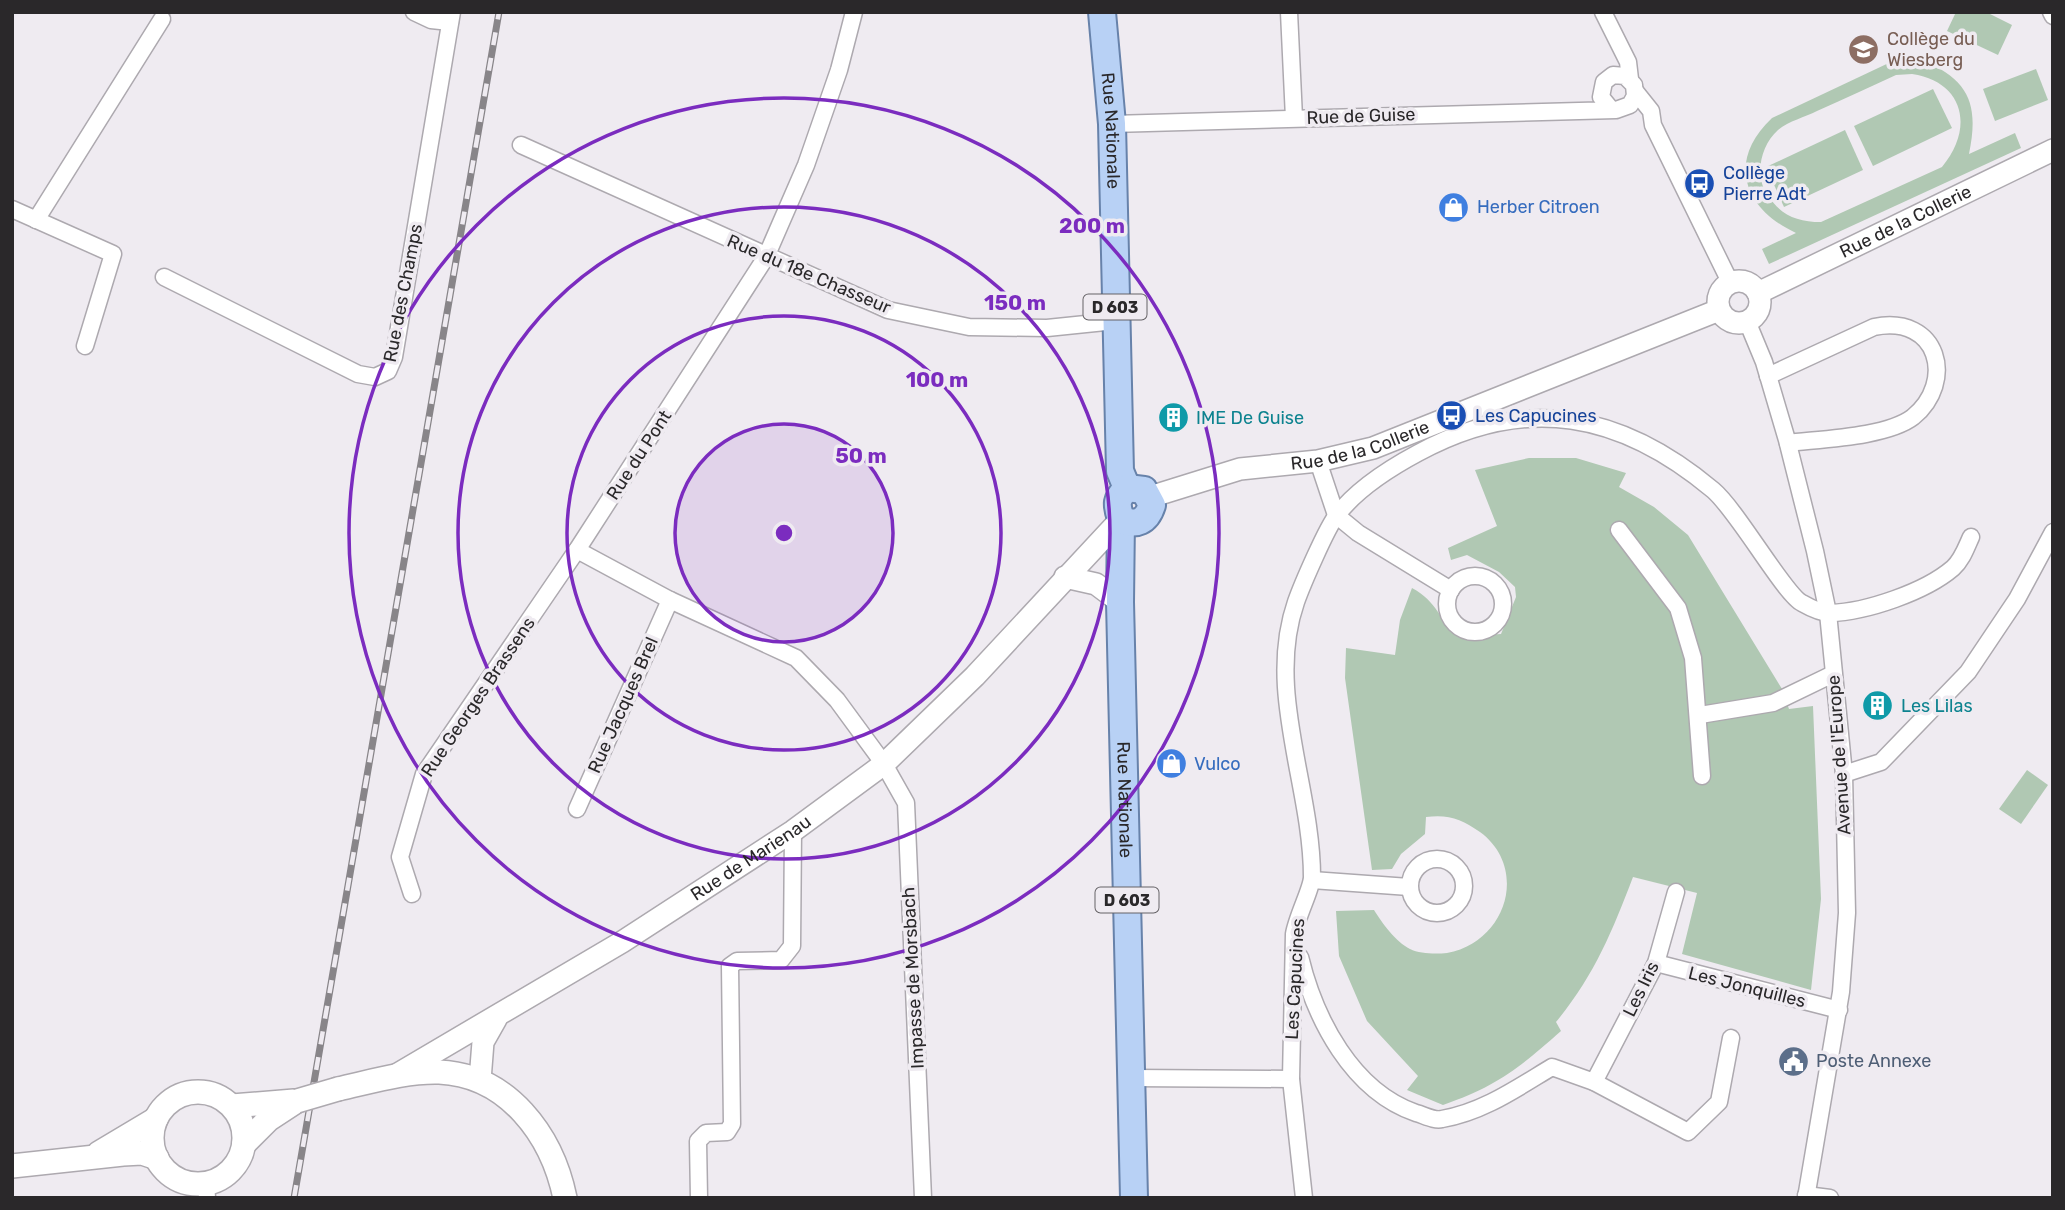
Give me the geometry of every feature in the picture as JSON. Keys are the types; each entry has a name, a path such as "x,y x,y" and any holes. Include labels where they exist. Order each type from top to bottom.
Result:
{"main road":[{"name":"Rue Nationale","path":"1102,12 1112,124 1119,471 1135,506 1120,569 1134,1198"},
{"path":"93,1157 156,1119 177,1097 191,1092 206,1092 232,1106 297,1101 391,1077 437,1072 480,1080 510,1099 531,1120 560,1174 565,1198"},
{"path":"12,1166 142,1153 157,1158 177,1179 206,1191 231,1170 244,1144 268,1120 297,1101"},
{"path":"232,1106 244,1130 244,1144"},
{"path":"156,1119 153,1132 157,1158"}],"street":[{"path":"414,12 431,20 451,17"},
{"name":"Rue du Pont","path":"578,550 766,257 806,165 839,70 854,12"},
{"path":"1289,12 1294,118"},
{"path":"1603,12 1619,50 1628,62 1626,82 1633,102 1617,108"},
{"name":"Rue des Champs","path":"164,277 358,374 375,377 388,371 394,357 451,17"},
{"path":"36,220 162,19"},
{"path":"1653,125 1601,97 1604,82 1626,82 1651,111 1653,125 1730,282"},
{"name":"Rue de Guise","path":"1112,124 1617,108"},
{"name":"Rue du 18e Chasseur","path":"521,145 888,310 969,327 1047,328 1115,321"},
{"name":"Rue de la Collerie","path":"1758,293 2053,150"},
{"path":"12,209 113,254 85,346"},
{"path":"1730,282 1747,282 1758,293 1758,309 1747,321 1731,321 1719,310 1719,294 1730,282"},
{"name":"Rue de la Collerie","path":"1135,506 1240,469 1318,461 1373,448 1719,310"},
{"name":"Avenue de l'Europe","path":"1747,321 1768,376 1788,443 1828,613 1844,774 1847,913 1839,1010 1806,1196"},
{"path":"1768,376 1874,327 1892,324 1912,327 1928,340 1935,363 1935,385 1926,404 1911,419 1882,430 1788,443"},
{"name":"Les Capucines","path":"1304,1198 1291,1079 1294,934 1298,913 1312,880 1305,806 1283,678 1295,604 1336,515 1382,474 1404,460 1472,428 1535,416 1597,425 1646,442 1716,492 1797,601 1828,613"},
{"path":"1318,461 1336,515 1358,533 1451,590"},
{"name":"Rue de Marienau","path":"391,1077 622,942 793,831 884,764 975,676 1065,577 1135,506"},
{"path":"1619,530 1678,608 1693,658 1700,715 1702,776"},
{"path":"1844,774 1881,761 1968,672 2017,599 2053,532"},
{"path":"1828,613 1914,593 1952,568 1962,558 1971,537"},
{"path":"578,550 670,600 796,659 837,700 884,764"},
{"name":"Rue Georges Brassens","path":"412,894 400,857 424,774 578,550"},
{"path":"1065,577 1096,584 1120,602"},
{"name":"Rue Jacques Brel","path":"577,810 670,600"},
{"path":"1700,715 1773,703 1833,674"},
{"name":"Impasse de Morsbach","path":"884,764 906,803 923,1198"},
{"path":"699,1198 698,1141 706,1133 727,1132 732,1124 730,966 737,961 781,960 793,946 793,831"},
{"path":"1312,880 1409,887"},
{"name":"Les Iris","path":"1594,1082 1656,963 1676,892"},
{"path":"1294,934 1305,977 1333,1041 1360,1077 1398,1107 1438,1120 1484,1108 1552,1067 1594,1082 1688,1132 1720,1102 1731,1038"},
{"name":"Les Jonquilles","path":"1656,963 1839,1010"},
{"path":"480,1080 482,1042 497,1017"},
{"path":"1132,1079 1291,1079"},
{"path":"1806,1196 1830,1198"}],"green space":[{"path":"1956,12 1986,12 2012,25 1998,55 1947,31"},
{"path":"1922,60 1951,76 1961,86 1967,96 1973,121 1969,154 2015,133 2021,148 1769,264 1762,249 1796,233 1764,211 1753,197 1747,183 1749,151 1758,134 1772,118 1893,61","holes":["1912,74 1930,79 1944,87 1953,97 1959,109 1961,123 1952,152 1942,167 1821,222 1804,221 1790,216 1772,201 1763,186 1760,169 1767,144 1778,130 1896,75"]},
{"path":"2036,69 2048,100 1995,121 1983,89"},
{"path":"1933,89 1952,128 1873,166 1854,126"},
{"path":"1845,130 1863,170 1784,207 1766,167"},
{"path":"1529,458 1576,458 1626,473 1619,487 1654,507 1688,535 1782,689 1789,709 1813,706 1821,899 1811,990 1682,954 1697,893 1633,877 1592,970 1556,1022 1561,1031 1506,1075 1478,1091 1443,1105 1407,1090 1418,1076 1367,1021 1339,956 1336,911 1374,910 1395,937 1410,949 1423,953 1447,953 1468,946 1484,935 1497,919 1504,902 1507,883 1504,865 1495,847 1480,832 1454,818 1434,816 1426,817 1425,834 1401,854 1392,869 1372,870 1345,678 1346,648 1395,655 1400,620 1412,588 1433,605 1459,637 1501,634 1516,597 1515,587 1499,572 1467,555 1451,560 1448,548 1497,526 1475,470"},
{"path":"2027,770 2048,785 2021,824 1999,809"}],"railway":[{"path":"294,1198 499,12"}],"place":[{"name":"Collège du Wiesberg","path":"1864,49"},
{"name":"Collège Pierre Adt","path":"1700,183"},
{"name":"Herber Citroen","path":"1454,207"},
{"name":"Les Capucines","path":"1452,416"},
{"name":"IME De Guise","path":"1173,418"},
{"name":"Les Lilas","path":"1878,706"},
{"name":"Vulco","path":"1171,764"},
{"name":"Poste Annexe","path":"1793,1061"}]}
